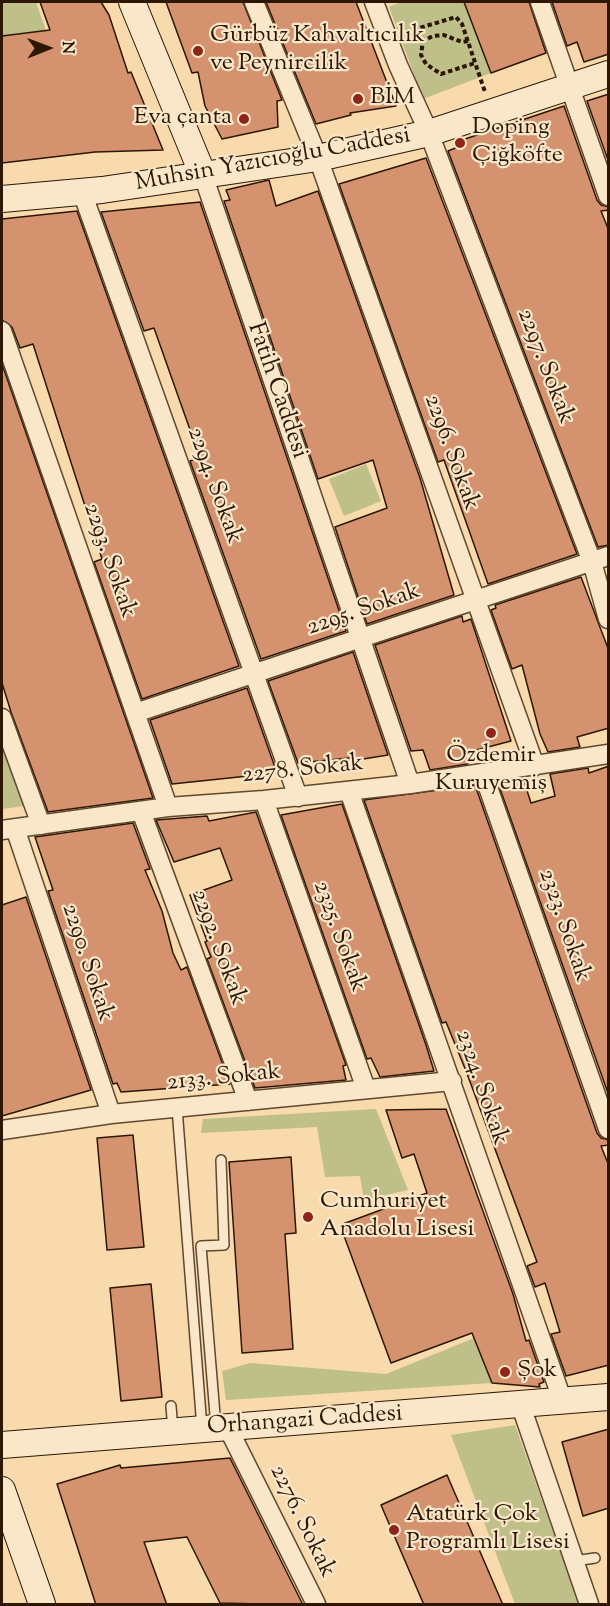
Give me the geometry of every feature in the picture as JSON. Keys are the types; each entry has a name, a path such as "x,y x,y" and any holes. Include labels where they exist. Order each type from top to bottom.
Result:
{"main road":[{"name":"Fatih Caddesi","path":"132,2 202,176"},
{"name":"Muhsin Yazıcıoğlu Caddesi","path":"2,199 82,192 318,158 429,133 609,74"},
{"name":"Orhangazi Caddesi","path":"2,1445 521,1406 609,1397"},
{"path":"2,1490 42,1605"}],"street":[{"name":"2296. Sokak","path":"254,2 318,158 535,766"},
{"name":"2297. Sokak","path":"374,2 600,559 609,619"},
{"path":"540,2 609,196"},
{"name":"Fatih Caddesi","path":"202,176 410,784"},
{"name":"2294. Sokak","path":"82,192 298,797"},
{"name":"2293. Sokak","path":"2,331 168,807"},
{"name":"2295. Sokak","path":"135,713 476,598 600,559"},
{"path":"2,718 41,825"},
{"name":"2278. Sokak","path":"8,829 168,807 298,797 410,784 609,754"},
{"name":"2323. Sokak","path":"483,773 609,1129"},
{"name":"2324. Sokak","path":"350,791 563,1402"},
{"name":"2325. Sokak","path":"264,800 366,1089"},
{"name":"2292. Sokak","path":"141,811 248,1101"},
{"name":"2290. Sokak","path":"8,829 111,1114"},
{"name":"2133. Sokak","path":"2,1130 111,1114 452,1081"},
{"path":"521,1406 588,1605"},
{"name":"2276. Sokak","path":"216,1429 316,1605"}],"lane":[{"path":"177,1108 216,1429"},
{"path":"216,1429 201,1246 224,1245 221,1160"},
{"path":"171,1407 173,1432"},
{"path":"574,1562 595,1558"}],"path":[{"path":"388,38 454,17 459,20 492,111"},
{"path":"468,41 462,42 444,35 433,36 423,41 421,55 426,64 441,74 475,63"}],"green space":[{"path":"2,2 36,2 46,31 2,36"},
{"path":"401,2 464,2 491,73 423,99 389,7"},
{"path":"366,464 381,501 344,516 329,479"},
{"path":"2,743 24,806 2,809"},
{"path":"376,1109 408,1190 364,1200 360,1176 325,1177 317,1127 201,1133 203,1119"},
{"path":"474,1338 492,1383 226,1400 222,1371 250,1363 386,1374"},
{"path":"515,1425 579,1604 515,1604 451,1435"}],"building":[{"path":"40,2 101,2 109,15 128,73 131,72 163,150 95,152 2,163 2,36 50,30"},
{"path":"166,2 243,2 282,100 277,101 278,127 222,139 205,106 198,72 192,73"},
{"path":"266,2 356,2 396,106 350,113 351,115 316,124"},
{"path":"464,2 529,2 546,53 491,73"},
{"path":"552,2 609,2 609,54 584,62 577,42 567,46"},
{"path":"609,94 609,163 587,101"},
{"path":"564,106 597,200 601,205 609,207 609,210 601,211 609,231 609,545 598,547 448,151 458,147 456,142"},
{"path":"426,158 577,554 488,584 444,460 438,462 339,184"},
{"path":"269,180 276,206 318,191 420,478 454,595 367,624 335,527 387,508 373,460 318,479 224,201 230,200 226,190"},
{"path":"200,202 346,631 261,659 190,461 200,458 154,328 144,331 101,212"},
{"path":"77,211 239,666 142,699 94,562 102,559 33,344 20,348 12,327 2,320 2,219"},
{"path":"2,364 153,798 48,812 11,712 2,683"},
{"path":"581,577 609,651 609,728 577,737 580,747 548,752 540,734 522,665 512,669 491,610 496,608 495,605"},
{"path":"462,616 463,622 471,619 511,741 465,753 468,764 430,770 423,750 411,751 375,645"},
{"path":"353,652 388,755 351,761 350,758 298,763 268,681"},
{"path":"247,688 277,773 172,784 150,720"},
{"path":"609,766 609,1096 498,783 523,778 531,803 555,796 550,774 588,768 589,773"},
{"path":"475,785 597,1133 601,1138 609,1140 609,1145 601,1146 609,1166 609,1365 566,1376 551,1334 560,1332 545,1283 535,1287 527,1266 537,1262 466,1071 446,1022 442,1023 364,800"},
{"path":"342,804 434,1071 380,1077 371,1058 367,1059 281,815"},
{"path":"256,812 346,1065 343,1066 346,1080 255,1088 207,959 211,957 205,942 207,941 190,895 232,880 220,848 174,862 156,820 207,816 209,821"},
{"path":"133,823 150,869 145,870 162,911 173,953 181,970 187,967 230,1084 121,1092 117,1083 113,1084 48,891 53,890 35,837"},
{"path":"26,897 91,1090 2,1116 2,905"},
{"path":"446,1109 513,1294 526,1341 529,1340 544,1382 539,1384 540,1387 492,1383 472,1333 391,1363 340,1225 427,1193 414,1154 402,1158 386,1110"},
{"path":"133,1135 144,1247 107,1250 97,1138"},
{"path":"291,1157 296,1233 285,1234 293,1349 242,1353 229,1162"},
{"path":"151,1284 162,1397 121,1401 110,1288"},
{"path":"609,1429 609,1508 583,1516 562,1442"},
{"path":"230,1458 303,1605 220,1603 187,1537 144,1542 167,1605 96,1605 57,1484 120,1465 121,1468"},
{"path":"447,1475 503,1605 424,1605 381,1505"}],"place":[{"name":"Gürbüz Kahvaltıcılık ve Peynircilik","path":"198,51"},
{"name":"BİM","path":"358,99"},
{"name":"Eva çanta","path":"244,119"},
{"name":"Doping Çiğköfte","path":"460,143"},
{"name":"Özdemir Kuruyemiş","path":"491,733"},
{"name":"Cumhuriyet Anadolu Lisesi","path":"308,1217"},
{"name":"Şok","path":"505,1372"},
{"name":"Atatürk Çok Programlı Lisesi","path":"394,1530"}]}
